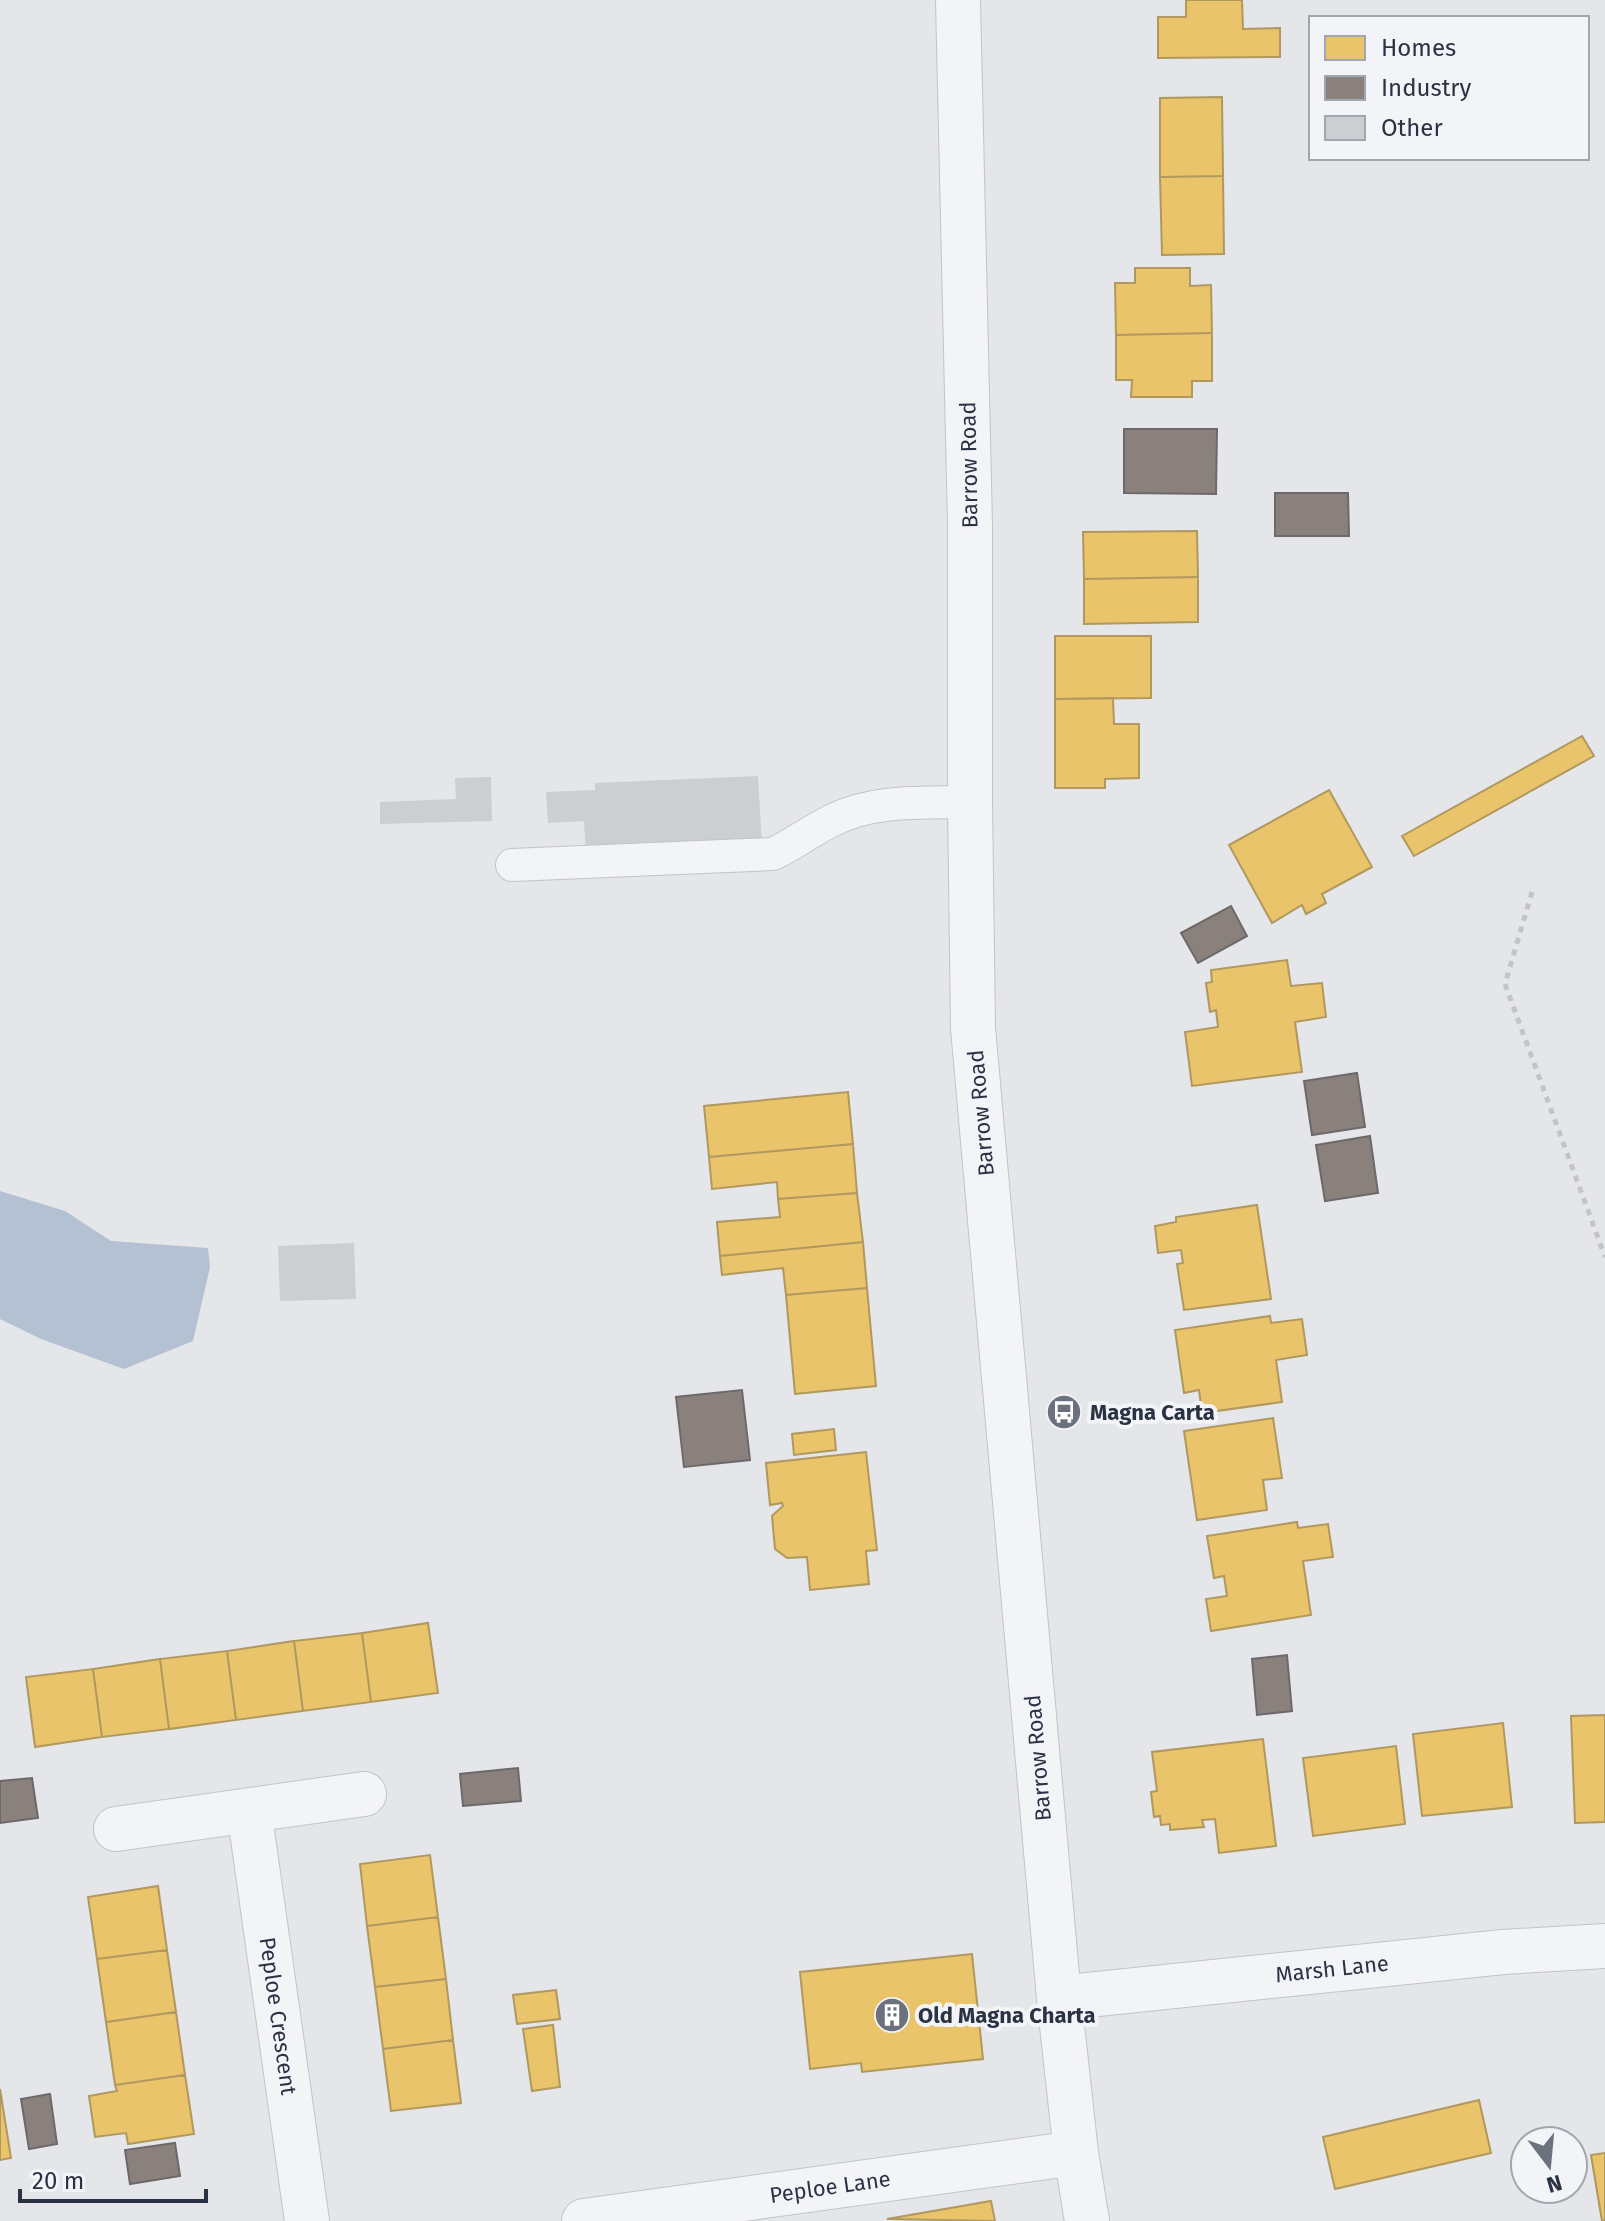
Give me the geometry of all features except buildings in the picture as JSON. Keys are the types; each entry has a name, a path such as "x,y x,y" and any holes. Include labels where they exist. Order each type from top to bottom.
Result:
{"street":[{"name":"Barrow Road","path":"958,0 970,526 973,1028 1059,1998 1076,2153 1087,2221"},
{"path":"116,1829 364,1794"},
{"name":"Peploe Crescent","path":"249,1810 307,2221"},
{"name":"Marsh Lane","path":"1059,1998 1503,1952 1605,1946"},
{"name":"Peploe Lane","path":"584,2221 693,2214 1076,2153"}],"lane":[{"path":"512,865 773,854 795,844 831,820 851,812 890,803 970,802"}],"path":[{"path":"1532,892 1505,984 1605,1257"}],"water":[{"path":"0,1191 65,1211 111,1241 208,1248 210,1267 193,1341 124,1369 41,1339 0,1319"}],"place":[{"name":"Magna Carta","path":"1064,1412"},
{"name":"Old Magna Charta","path":"892,2015"}]}
